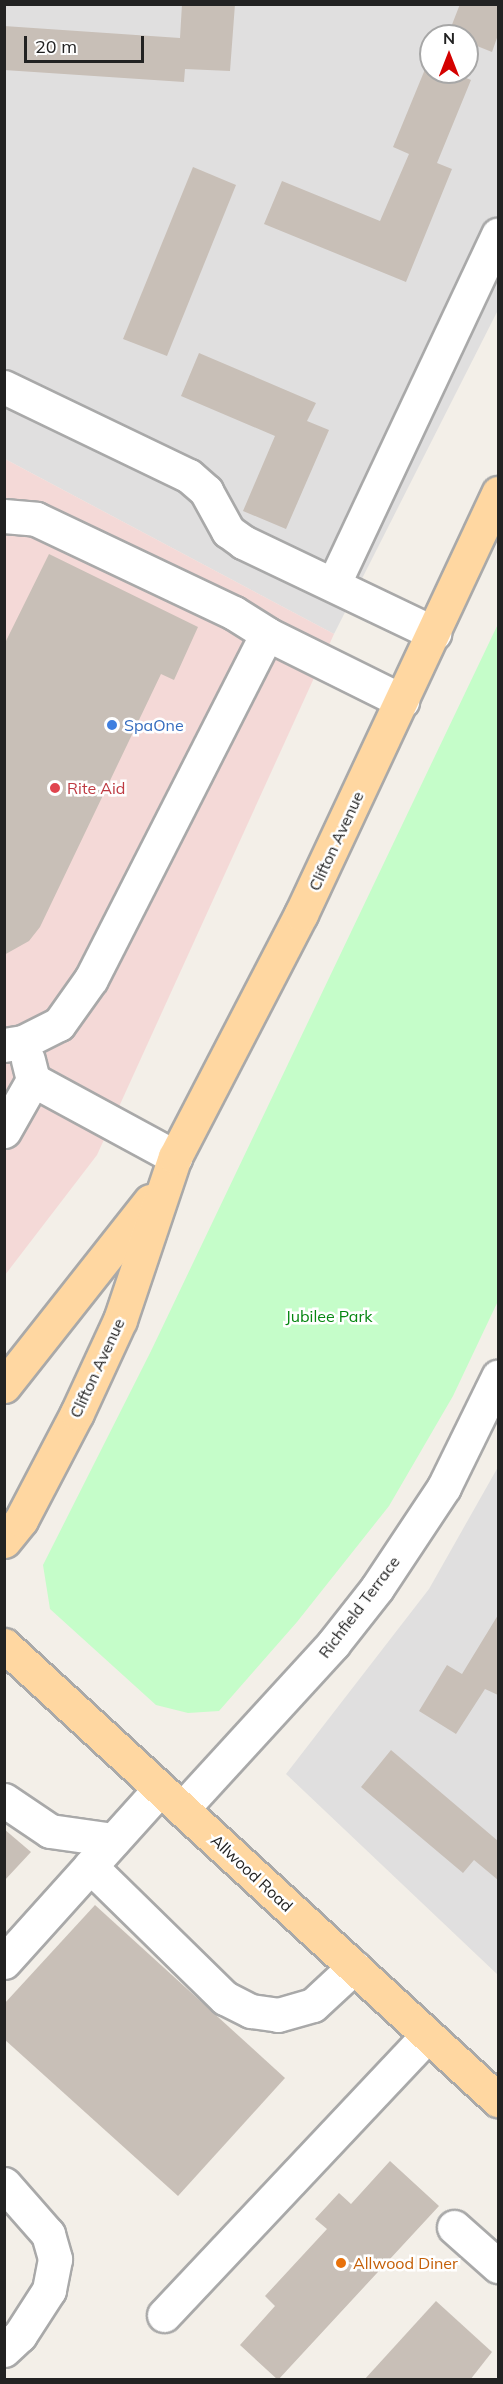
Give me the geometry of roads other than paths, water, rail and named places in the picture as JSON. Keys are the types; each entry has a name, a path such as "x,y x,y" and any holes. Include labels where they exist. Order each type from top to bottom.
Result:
{"main road":[{"name":"Clifton Avenue","path":"4,1541 21,1520 77,1413 120,1320 170,1170 301,914 498,493"},
{"name":"Clifton Avenue","path":"4,1386 170,1170"},
{"name":"Allwood Road","path":"4,1646 498,2100"}],"street":[{"path":"334,583 498,236"},
{"path":"4,387 189,476 206,491 228,531 243,542 310,576 334,583 434,633"},
{"path":"5,517 36,519 234,613 267,634 402,701"},
{"path":"170,1170 33,1080 14,1044 59,1024 91,979 267,634"},
{"path":"4,1131 33,1080"},
{"name":"Richfield Terrace","path":"4,1962 113,1840 171,1799 333,1644 377,1588 444,1487 498,1377"},
{"path":"4,1800 50,1831 113,1840"},
{"path":"90,1866 225,1998 251,2012 278,2015 314,2006 354,1967"},
{"path":"164,2315 427,2036"},
{"path":"4,2184 48,2234 55,2259 49,2290 12,2342"},
{"path":"454,2227 498,2266"}],"place":[{"name":"SpaOne","path":"112,725"},
{"name":"Rite Aid","path":"55,788"},
{"name":"Allwood Diner","path":"341,2263"}],"park label":[{"name":"Jubilee Park","path":"329,1316"}]}
